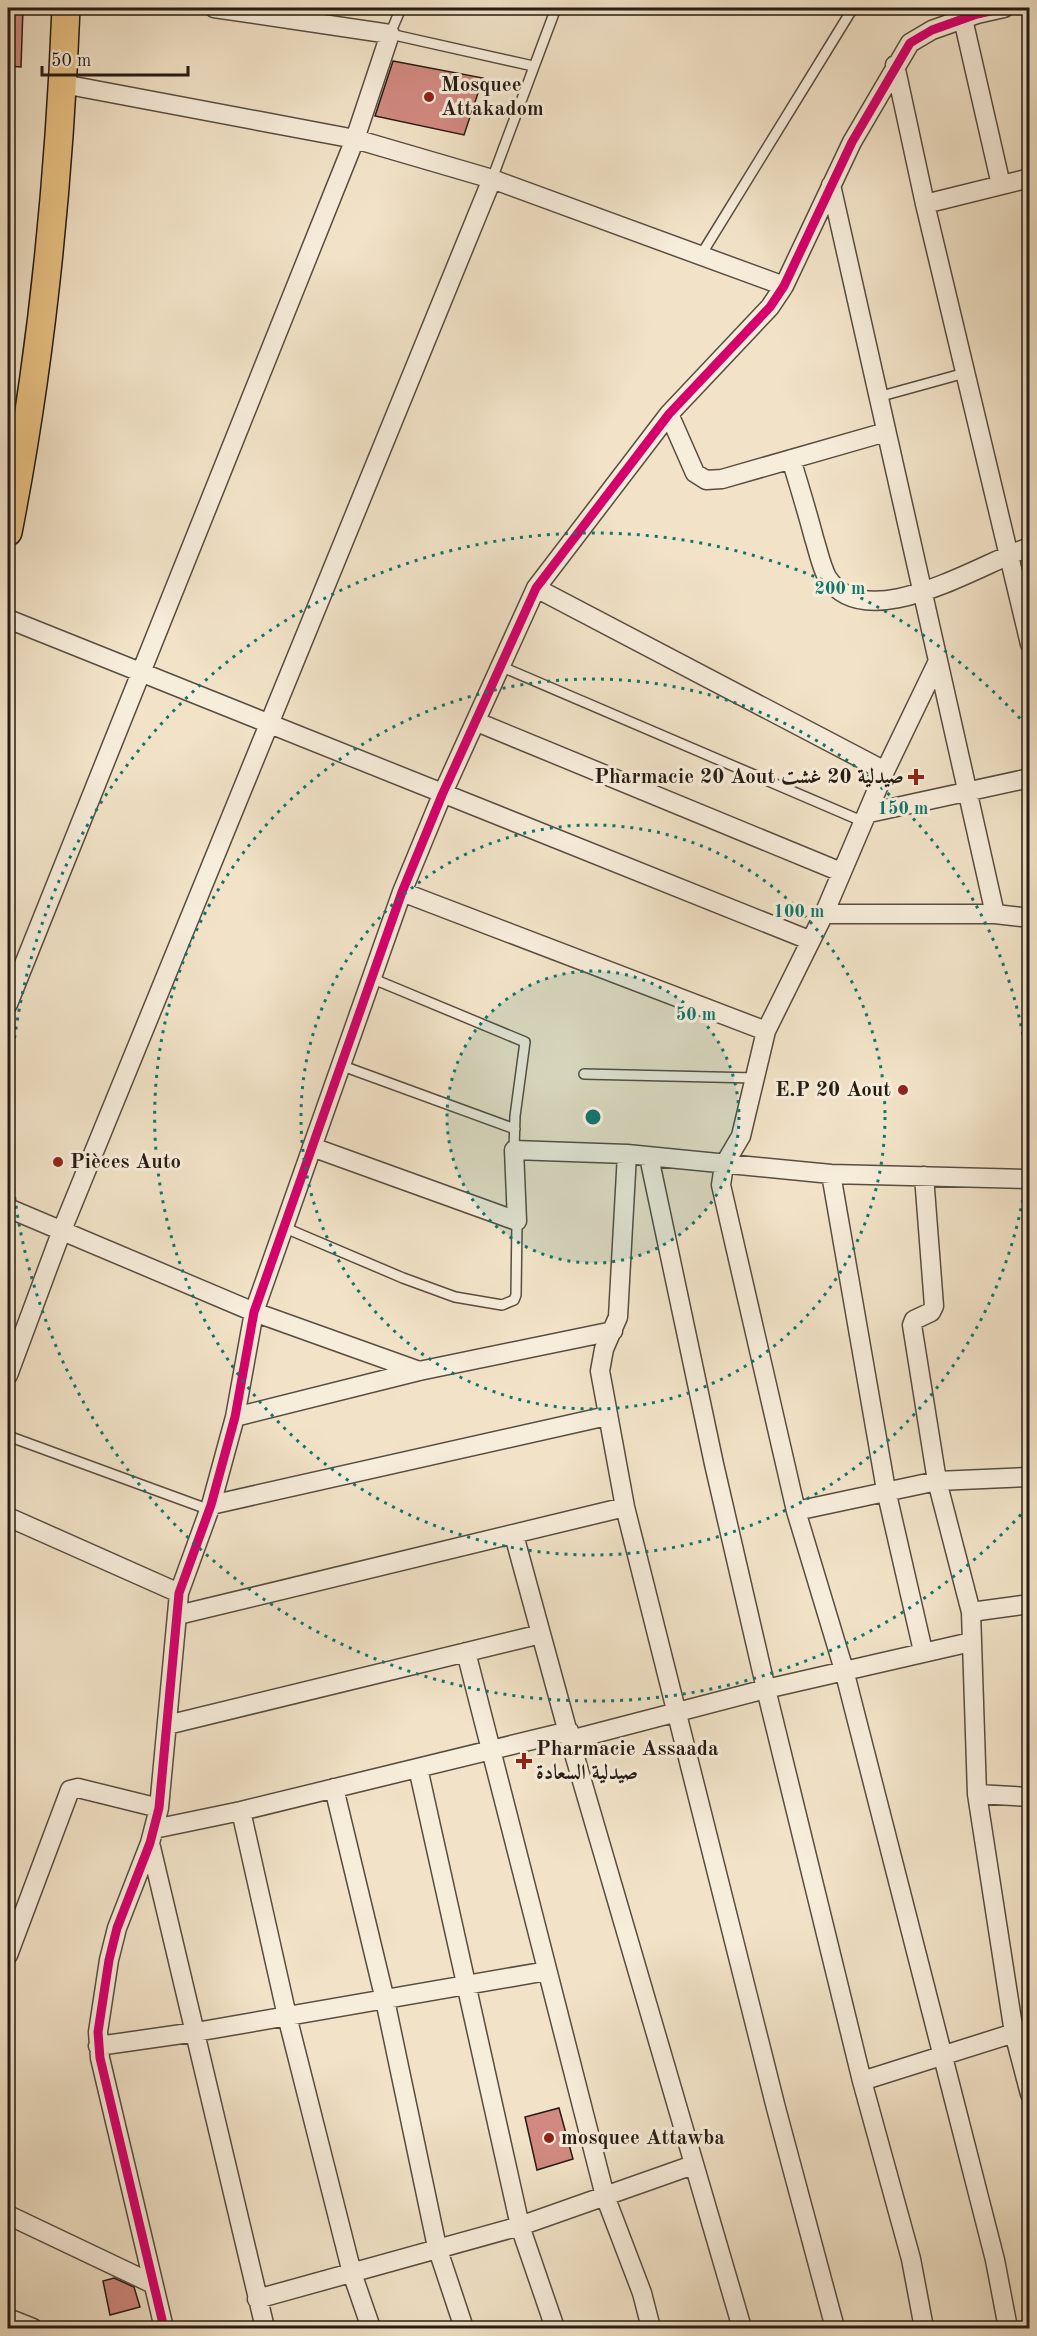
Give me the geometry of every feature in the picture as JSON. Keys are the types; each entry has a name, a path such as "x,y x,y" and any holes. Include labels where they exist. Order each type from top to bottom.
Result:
{"main road":[{"path":"8,532 32,396 47,279 57,187 66,8"}],"street":[{"path":"8,1004 355,139 390,34 214,8"},
{"path":"164,2328 98,2046 109,1960 117,1928 152,1836 159,1808 180,1593 210,1508 235,1417 254,1312 402,892 442,795 536,588 669,414 770,307 784,286 831,185 895,65 910,43 932,30 974,13 1004,8"},
{"path":"974,13 1001,185"},
{"path":"895,65 925,204 1029,644"},
{"path":"63,84 355,139 492,179 784,286"},
{"path":"925,204 1029,178"},
{"path":"8,1375 62,1230 492,179"},
{"path":"831,185 995,914"},
{"path":"669,414 695,473 706,480 722,479 886,432"},
{"path":"791,459 828,578 854,597 897,600 923,592 1029,547"},
{"path":"536,588 885,771"},
{"path":"8,619 269,726 809,940"},
{"path":"938,661 885,771 824,914 809,940 766,1031 741,1136 724,1165 721,1185 723,1203 796,1511 844,1670 942,2058 996,2260 1008,2328"},
{"path":"477,722 841,872"},
{"path":"866,817 1029,778"},
{"path":"402,892 766,1031"},
{"path":"824,914 995,914 1029,918"},
{"path":"312,1147 517,1221 514,1150 627,1154 831,1174 1029,1179"},
{"path":"627,1154 619,1302 613,1331 604,1349 600,1371 607,1416 625,1507 676,1712 835,2328"},
{"path":"649,1157 714,1464 766,1689 862,2081 911,2259 924,2328"},
{"path":"831,1174 886,1490 923,1651"},
{"path":"924,1176 934,1306 931,1312 914,1320 912,1325 937,1481 971,1612 976,1794 1022,2031 1029,2094"},
{"path":"8,1208 254,1312 419,1371"},
{"path":"235,1417 419,1371 613,1331"},
{"path":"210,1508 607,1416"},
{"path":"796,1511 886,1490 937,1481 1029,1477"},
{"path":"178,1615 625,1507"},
{"path":"8,1517 180,1593"},
{"path":"514,1535 693,2165 742,2328"},
{"path":"971,1612 1029,1604"},
{"path":"167,1725 541,1634"},
{"path":"152,1836 334,1788 676,1712 970,1641"},
{"path":"466,1652 605,2196 642,2294 651,2328"},
{"path":"418,1768 520,2226 555,2328"},
{"path":"8,1955 70,1790 78,1788 159,1808"},
{"path":"334,1788 385,2000 437,2247 464,2328"},
{"path":"976,1794 1029,1797"},
{"path":"242,1811 287,2016 351,2273 370,2328"},
{"path":"152,1836 265,2328"},
{"path":"98,2046 196,2032 547,1971"},
{"path":"862,2081 942,2058 1022,2031"},
{"path":"257,2299 437,2247 520,2226 693,2165"},
{"path":"8,2215 153,2284"},
{"path":"8,2318 33,2328"}],"lane":[{"path":"401,8 390,34 533,66"},
{"path":"492,179 556,8"},
{"path":"701,255 853,8"},
{"path":"878,397 965,373"},
{"path":"500,666 866,817"},
{"path":"371,978 525,1042 514,1150"},
{"path":"340,1065 515,1129"},
{"path":"584,1074 755,1078"},
{"path":"284,1227 403,1278 455,1297 502,1305 514,1300 516,1296 517,1221"},
{"path":"8,1436 210,1508"}],"building":[{"path":"8,8 23,8 21,67 8,66"},
{"name":"Mosquee Attakadom","path":"393,61 483,78 464,135 375,116"},
{"name":"mosquee Attawba","path":"559,2108 573,2159 537,2170 525,2117"},
{"path":"114,2278 134,2287 140,2307 110,2315 103,2281"}],"cycle path":[{"path":"164,2328 100,2058 98,2032 109,1960 117,1928 150,1843 159,1808 179,1593 211,1505 235,1417 254,1312 402,892 442,795 536,588 669,414 770,307 784,286 852,142 910,43 932,30 977,14 1004,8"}],"place":[{"name":"Mosquee Attakadom","path":"429,97"},
{"name":"Pharmacie 20 Aout صيدلية 20 غشت","path":"916,777"},
{"name":"E.P 20 Aout","path":"903,1090"},
{"name":"Pièces Auto","path":"58,1162"},
{"name":"Pharmacie Assaada صيدلية السعادة","path":"524,1761"},
{"name":"mosquee Attawba","path":"549,2138"}]}
